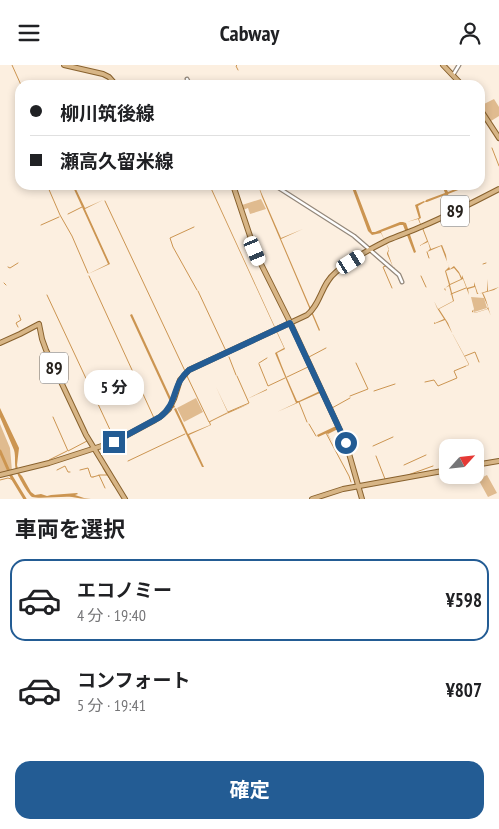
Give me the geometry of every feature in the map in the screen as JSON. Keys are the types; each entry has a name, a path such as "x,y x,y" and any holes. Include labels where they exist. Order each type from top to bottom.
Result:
{"main road":[{"path":"65,65 102,74 112,80"},
{"path":"443,65 458,80"},
{"path":"485,117 499,138"},
{"name":"89","path":"94,448 114,442 160,417 169,409 182,376 189,370 311,312 325,284 341,268 386,241 470,204 499,189"},
{"path":"235,190 255,251 346,443 362,499"},
{"name":"89","path":"0,343 39,324 46,350 86,435 125,499"},
{"path":"2,475 94,448"},
{"path":"484,464 499,461"},
{"path":"312,499 331,492 439,472"}],"street":[{"path":"453,75 459,65"},
{"path":"282,190 354,236 399,275 402,282"}],"shaded area":[{"path":"494,99 499,107 499,116 491,121 485,115 485,104"},
{"path":"74,190 76,190 85,208 103,200 85,209 110,264 88,274 108,264"},
{"path":"211,190 285,349 277,353 297,401 320,391 326,406 320,393 277,412 296,403 275,353 284,348"},
{"path":"260,190 281,238 303,229 281,239 319,331"},
{"path":"353,190 356,190 372,232 400,222 406,223 416,252 414,253 403,225 381,232 385,241 381,233 372,235 368,231"},
{"path":"444,190 448,192 458,190 448,194 454,210 452,211 445,195 425,202 426,200 445,193"},
{"path":"261,199 266,209 250,214 248,208 243,210 242,205"},
{"path":"425,202 418,206 421,226 418,219 407,222 419,218 415,205"},
{"path":"422,228 423,228 431,249 442,245 447,262 441,246 427,252 430,249 428,242 419,246 427,241"},
{"path":"448,264 450,269 454,266 462,278 462,275 467,288 474,286 474,282 478,294 475,287 468,289 469,295 463,279 450,285 454,301 439,309 448,323 452,334 445,320 434,324 434,322 444,319 437,308 434,301 438,309 453,301 449,286 446,288 449,285 445,271 449,267","holes":["454,268 461,279 450,284 446,271"]},
{"path":"488,279 488,291 499,287 483,293 488,307 482,293 479,293 487,291"},
{"path":"471,297 484,298 487,308 474,312"},
{"path":"132,314 175,407 173,408 130,315"},
{"path":"216,387 228,412 249,404 217,418 228,413"},
{"path":"196,398 203,412 184,422 177,408"},
{"path":"0,408 19,448 17,465 19,473 31,492 35,495 47,496 77,493 75,495 91,499 32,497 15,468 14,450 0,417"},
{"path":"176,408 188,434 210,425 209,422 212,420 210,422 211,425 189,435 204,467 202,467 174,409"},
{"path":"332,408 329,411 338,429 328,434 332,442 327,433 318,437 317,435 336,426 328,410"},
{"path":"0,424 10,448 12,471 0,474"},
{"path":"487,475 497,493 488,497 481,484 484,484 484,476"}],"waterway":[{"path":"12,65 19,80"},
{"path":"237,65 238,70"},
{"path":"492,148 499,166"},
{"path":"49,190 88,273"},
{"path":"105,201 185,371"},
{"path":"68,214 82,207"},
{"path":"41,225 59,217"},
{"path":"194,227 170,238 197,290"},
{"path":"427,252 429,258"},
{"path":"371,253 386,266 383,267 392,288"},
{"path":"8,267 10,268 18,263"},
{"path":"89,276 154,418"},
{"path":"421,276 426,287"},
{"path":"451,294 466,288"},
{"path":"198,291 226,351"},
{"path":"47,295 112,434"},
{"path":"18,327 16,323 21,320 19,315"},
{"path":"309,357 326,348"},
{"path":"465,356 475,352 479,362"},
{"path":"229,357 236,375"},
{"path":"259,363 267,358"},
{"path":"350,396 368,389 356,363"},
{"path":"259,364 268,386 285,378"},
{"path":"425,382 434,380 438,386 457,378 454,371 466,366"},
{"path":"287,377 308,367"},
{"path":"187,376 209,422 227,413"},
{"path":"228,412 249,403 237,376"},
{"path":"374,391 395,384"},
{"path":"332,408 350,398"},
{"path":"299,402 307,422"},
{"path":"53,417 68,451 87,441"},
{"path":"309,424 316,436"},
{"path":"326,433 351,482"},
{"path":"128,461 185,434"},
{"path":"373,446 393,437"},
{"path":"0,451 11,476 25,499"},
{"path":"49,460 67,451"},
{"path":"404,465 426,455"},
{"path":"376,456 385,479"},
{"path":"57,470 65,466 68,472 70,472"},
{"path":"408,475 433,466"},
{"path":"80,470 88,468 91,477 93,477"},
{"path":"103,468 107,475"},
{"path":"99,475 105,488"},
{"path":"93,477 108,475"},
{"path":"108,476 114,486"},
{"path":"0,480 8,478 14,480"}],"route":[{"path":"114,442 164,414 173,401 180,380 189,370 290,323 346,443"}]}
